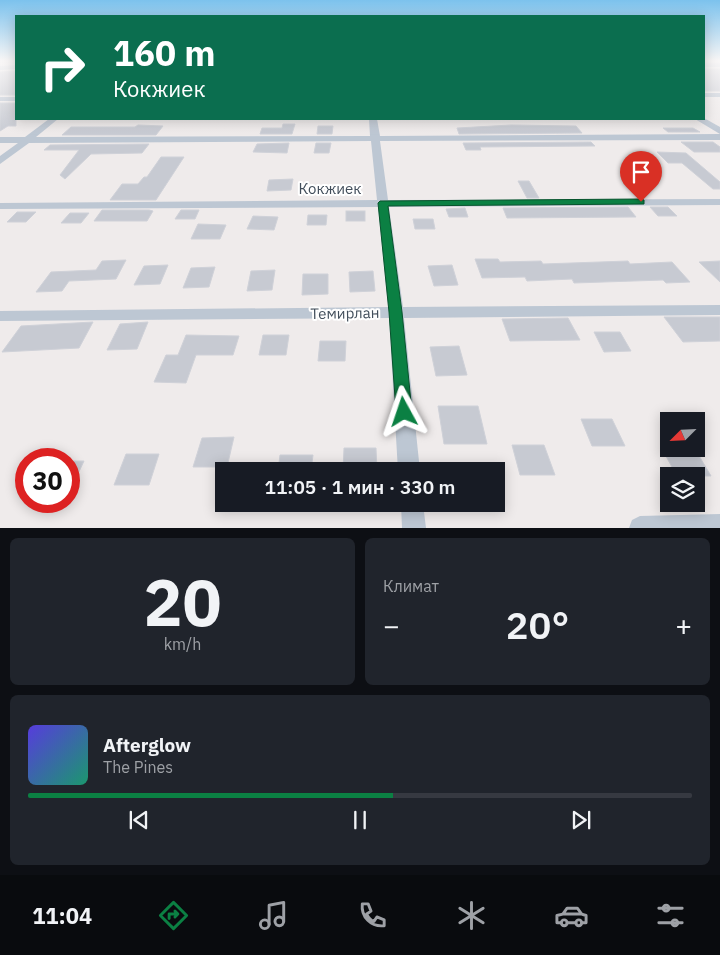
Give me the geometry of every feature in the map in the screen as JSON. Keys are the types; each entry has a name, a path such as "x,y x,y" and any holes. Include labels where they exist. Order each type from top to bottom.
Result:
{"street":[{"path":"705,95 720,95"},
{"path":"0,99 15,99"},
{"path":"0,161 53,120"},
{"path":"373,120 396,312 408,462"},
{"path":"701,120 720,131"},
{"path":"0,140 720,137"},
{"name":"Кокжиек","path":"0,206 720,202"},
{"name":"Темирлан","path":"0,316 720,310"},
{"path":"413,512 414,528"},
{"path":"640,528 720,526"}],"building":[{"path":"0,86 15,86 15,95 0,95"},
{"path":"705,86 720,86 720,91 705,91"},
{"path":"0,103 15,103 16,126 8,126 0,131"},
{"path":"283,124 295,124 292,134 260,134 262,128 282,128"},
{"path":"138,125 163,126 156,135 62,135 71,127 135,127"},
{"path":"511,125 576,126 582,133 459,134 457,128"},
{"path":"318,126 333,126 332,134 317,134"},
{"path":"663,128 693,128 700,132 668,132"},
{"path":"591,142 595,146 480,147 481,150 466,150 463,143"},
{"path":"681,142 713,142 720,147 720,152 694,152"},
{"path":"289,143 287,153 253,152 257,144"},
{"path":"316,143 331,143 329,153 314,153"},
{"path":"149,144 142,153 91,154 65,179 60,175 79,150 44,150 50,145"},
{"path":"657,152 686,153 720,182 720,189 713,189 682,163 668,163"},
{"path":"161,157 184,157 156,200 110,200 122,184 138,184 144,177 147,177"},
{"path":"293,179 291,190 267,191 269,180"},
{"path":"518,181 529,181 539,198 527,198"},
{"path":"628,207 636,217 507,218 503,208"},
{"path":"650,207 668,207 677,216 658,216"},
{"path":"465,208 468,217 449,217 446,209"},
{"path":"102,210 153,211 147,221 94,221"},
{"path":"181,210 199,210 195,219 175,219"},
{"path":"346,211 365,211 365,221 346,221"},
{"path":"17,212 36,212 26,222 7,222"},
{"path":"70,213 89,213 81,223 61,223"},
{"path":"308,215 327,215 326,225 307,225"},
{"path":"253,216 278,217 274,230 247,229"},
{"path":"413,219 433,219 435,229 415,229"},
{"path":"198,224 226,225 220,239 191,239"},
{"path":"475,259 498,259 500,262 541,261 543,264 628,261 630,264 672,262 690,282 666,283 663,280 574,283 572,279 527,281 525,277 482,278"},
{"path":"126,260 116,279 69,281 62,291 36,292 51,272 96,270 102,261"},
{"path":"720,261 720,282 699,262"},
{"path":"168,265 160,284 134,285 144,266"},
{"path":"452,265 458,285 434,286 428,266"},
{"path":"215,267 209,287 183,288 191,268"},
{"path":"275,270 272,290 247,291 251,271"},
{"path":"373,271 375,291 350,292 349,272"},
{"path":"303,274 328,274 328,294 302,295"},
{"path":"664,317 720,317 720,341 683,342"},
{"path":"568,318 580,340 510,341 502,319"},
{"path":"93,322 79,348 2,352 21,326"},
{"path":"148,322 137,349 107,350 120,324"},
{"path":"594,332 620,332 631,351 604,352"},
{"path":"186,335 239,336 233,355 196,355 186,383 154,382 166,355 178,355"},
{"path":"263,335 289,335 286,355 259,355"},
{"path":"320,341 346,341 345,361 318,361"},
{"path":"459,346 467,375 436,376 430,347"},
{"path":"438,406 478,406 487,444 444,444"},
{"path":"581,419 612,419 625,446 592,446"},
{"path":"234,437 228,462 215,462 215,467 193,467 202,438"},
{"path":"512,445 544,445 555,475 520,475"},
{"path":"344,448 376,448 377,462 343,462"},
{"path":"126,454 159,454 149,485 114,485"},
{"path":"280,455 313,455 312,462 279,462"},
{"path":"667,458 700,458 711,476 705,476 705,467 672,467"},
{"path":"80,461 84,461 80,470"}],"route":[{"path":"404,412 396,312 383,203 641,202"}]}
